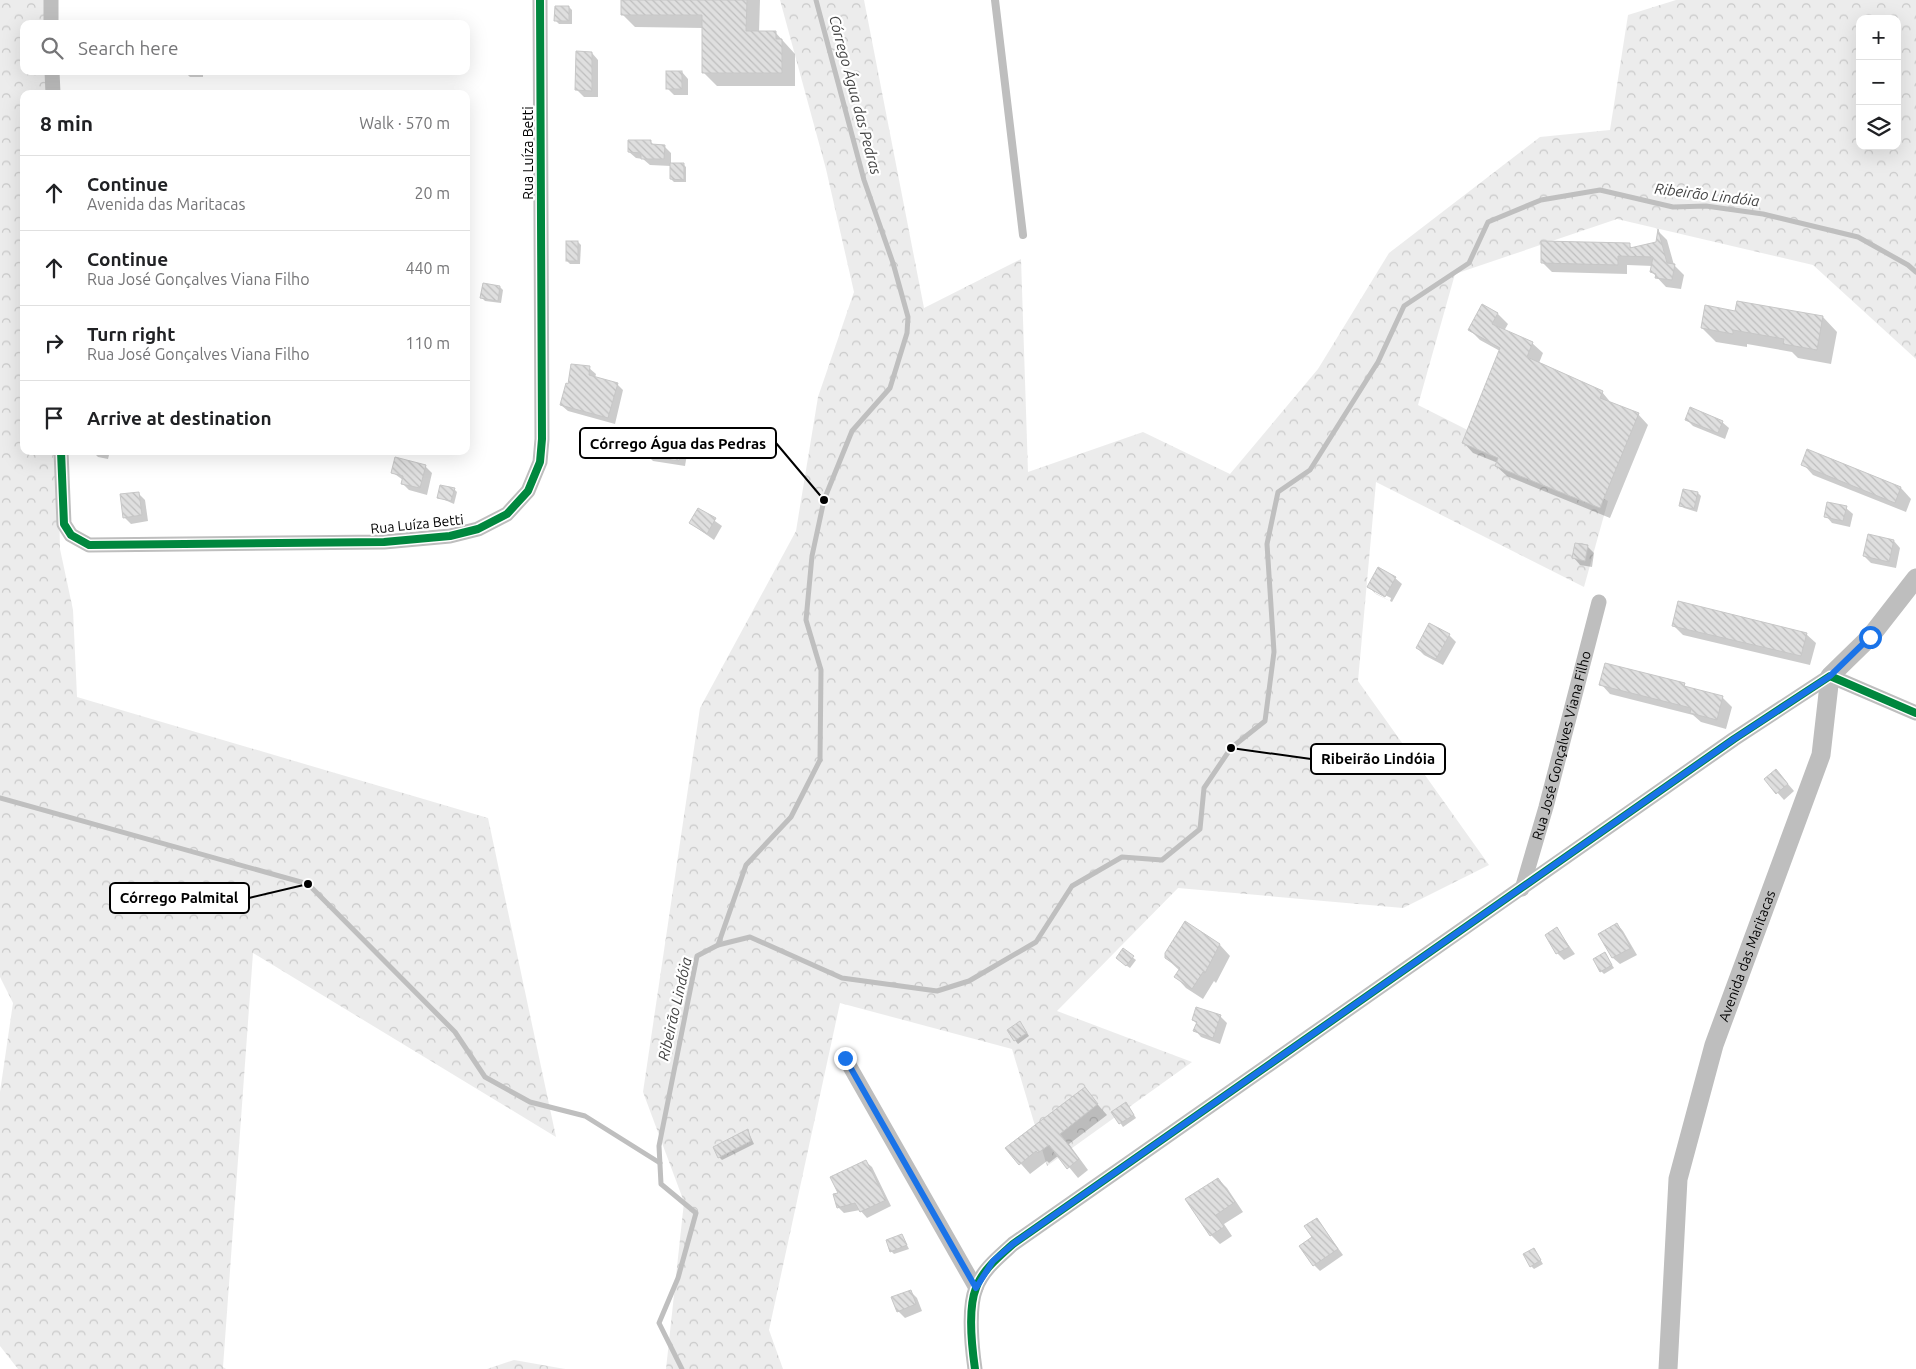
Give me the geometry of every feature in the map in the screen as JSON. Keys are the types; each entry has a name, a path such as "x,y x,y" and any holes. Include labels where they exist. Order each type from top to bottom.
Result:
{"street":[{"path":"51,0 51,20"},
{"name":"Rua Luíza Betti","path":"61,455 64,524 71,535 89,545 384,542 450,536 478,529 507,514 528,492 540,462 542,439 540,0"},
{"path":"52,75 53,90"},
{"path":"975,1369 972,1320 976,1288 993,1261 1013,1244 1522,890 1734,739 1830,676 1870,637 1916,578"},
{"name":"Rua José Gonçalves Viana Filho","path":"1522,890 1546,807 1598,602"},
{"path":"1830,676 1916,713"},
{"name":"Avenida das Maritacas","path":"1668,1369 1678,1179 1714,1046 1821,755 1830,676"},
{"path":"845,1058 976,1288"}],"lane":[{"path":"995,0 1023,235"}],"green space":[{"path":"0,0 49,0 49,20 20,20 20,75 50,75 51,90 20,90 20,455 58,455 60,549 73,610 77,697 488,818 556,1137 253,953 223,1367 226,1369 18,1369 0,1346 0,1092 13,1003 0,977"},
{"path":"780,0 864,0 924,308 1021,259 1028,472 1143,432 1230,474 1318,369 1389,253 1540,137 1610,130 1628,15 1676,0 1916,0 1916,359 1813,265 1617,219 1455,274 1418,405 1608,501 1584,587 1376,482 1358,681 1489,865 1403,908 1178,888 1057,1011 1192,1062 1047,1166 1012,1049 840,1003 769,1330 783,1369 666,1369 684,1202 643,1092 700,708 796,531 818,397 854,292 826,169"},
{"path":"514,1360 565,1369 487,1369"}],"building":[{"path":"621,0 747,0 746,31 776,31 776,39 782,39 782,73 702,73 702,15 621,15"},
{"path":"555,6 569,6 569,21 554,21"},
{"path":"576,51 592,52 592,91 575,90"},
{"path":"666,71 682,71 682,89 666,89"},
{"path":"628,140 651,140 651,144 665,145 664,159 641,159 641,153 628,152"},
{"path":"670,163 684,163 684,180 670,179"},
{"path":"1658,229 1667,263 1675,264 1672,280 1655,278 1656,274 1650,272 1653,257 1618,256 1618,265 1541,263 1541,241 1630,243 1630,248 1656,242"},
{"path":"566,241 578,241 578,261 566,261"},
{"path":"483,283 500,286 498,301 480,298"},
{"path":"1737,301 1823,316 1817,350 1783,344 1784,339 1733,330 1733,334 1701,328 1705,305 1735,311"},
{"path":"1482,304 1498,313 1492,324 1533,342 1527,357 1603,391 1600,398 1639,413 1600,508 1495,466 1498,458 1462,443 1500,348 1468,330"},
{"path":"571,364 590,366 589,375 618,383 608,418 560,405 566,383 568,384"},
{"path":"1690,407 1723,421 1718,433 1685,420"},
{"path":"652,434 678,443 678,447 683,448 679,461 646,456"},
{"path":"1807,449 1901,487 1895,503 1801,465"},
{"path":"395,457 426,465 420,488 401,484 403,476 391,473"},
{"path":"440,485 455,488 451,501 437,498"},
{"path":"1683,489 1698,492 1694,509 1679,506"},
{"path":"139,492 142,515 123,518 120,494"},
{"path":"1827,502 1847,506 1843,521 1824,517"},
{"path":"698,508 716,518 707,534 689,523"},
{"path":"1868,534 1894,540 1889,562 1863,556"},
{"path":"1575,543 1588,545 1585,561 1572,558"},
{"path":"1378,567 1396,577 1385,597 1367,587"},
{"path":"1678,601 1807,633 1801,656 1672,626"},
{"path":"1429,623 1450,634 1436,659 1416,648"},
{"path":"1605,663 1685,683 1684,686 1723,696 1717,720 1690,713 1691,708 1599,685"},
{"path":"1776,769 1788,784 1776,794 1764,779"},
{"path":"1185,921 1220,944 1205,973 1203,972 1192,989 1174,977 1180,968 1165,958 1165,953"},
{"path":"1617,923 1631,948 1612,958 1598,934"},
{"path":"1557,927 1569,947 1556,954 1545,935"},
{"path":"1123,948 1134,956 1126,966 1116,958"},
{"path":"1605,952 1612,965 1600,972 1593,959"},
{"path":"1196,1007 1221,1015 1213,1038 1193,1031 1197,1022 1192,1020"},
{"path":"1020,1021 1027,1033 1014,1041 1007,1030"},
{"path":"1085,1087 1098,1104 1060,1134 1079,1159 1067,1169 1049,1145 1038,1153 1036,1151 1019,1165 1005,1148"},
{"path":"1126,1102 1134,1115 1119,1124 1111,1112"},
{"path":"748,1129 751,1141 718,1158 713,1147"},
{"path":"866,1160 886,1200 860,1212 855,1203 837,1208 833,1194 838,1193 830,1177"},
{"path":"1218,1178 1235,1202 1216,1215 1224,1227 1210,1236 1185,1199"},
{"path":"1317,1218 1338,1249 1313,1266 1299,1246 1312,1237 1304,1226"},
{"path":"902,1234 907,1245 890,1252 886,1240"},
{"path":"1534,1248 1541,1260 1530,1267 1523,1254"},
{"path":"911,1290 916,1304 897,1312 891,1297"}],"waterway":[{"name":"Córrego Água das Pedras","path":"718,945 746,865 791,817 820,760 821,670 806,620 812,556 824,500 852,431 890,388 907,333 908,317 893,263 864,180 816,0"},
{"name":"Ribeirão Lindóia","path":"682,1369 659,1323 678,1278 696,1213 661,1184 659,1146 697,956 718,945 750,937 842,978 937,991 969,981 1036,942 1072,886 1122,857 1162,860 1200,829 1204,788 1231,748 1265,721 1274,652 1267,544 1278,492 1310,470 1378,362 1404,306 1469,263 1488,222 1541,200 1600,190 1673,207 1706,206 1763,214 1858,237 1908,265 1916,272"},
{"path":"0,798 308,884 455,1032 485,1077 530,1102 585,1116 660,1163"}],"cycle path":[{"path":"61,455 64,524 71,535 89,545 384,542 450,536 478,529 507,514 528,491 540,462 542,439 540,0"},
{"path":"975,1369 971,1317 976,1288 987,1269 1013,1244 1734,739 1830,676 1916,713"}],"place":[{"name":"Córrego Água das Pedras","path":"824,500"},
{"name":"Ribeirão Lindóia","path":"1231,748"},
{"name":"Córrego Palmital","path":"308,884"}],"route":[{"path":"845,1058 976,1288 993,1261 1013,1244 1522,890 1734,739 1830,676 1870,637"}]}
